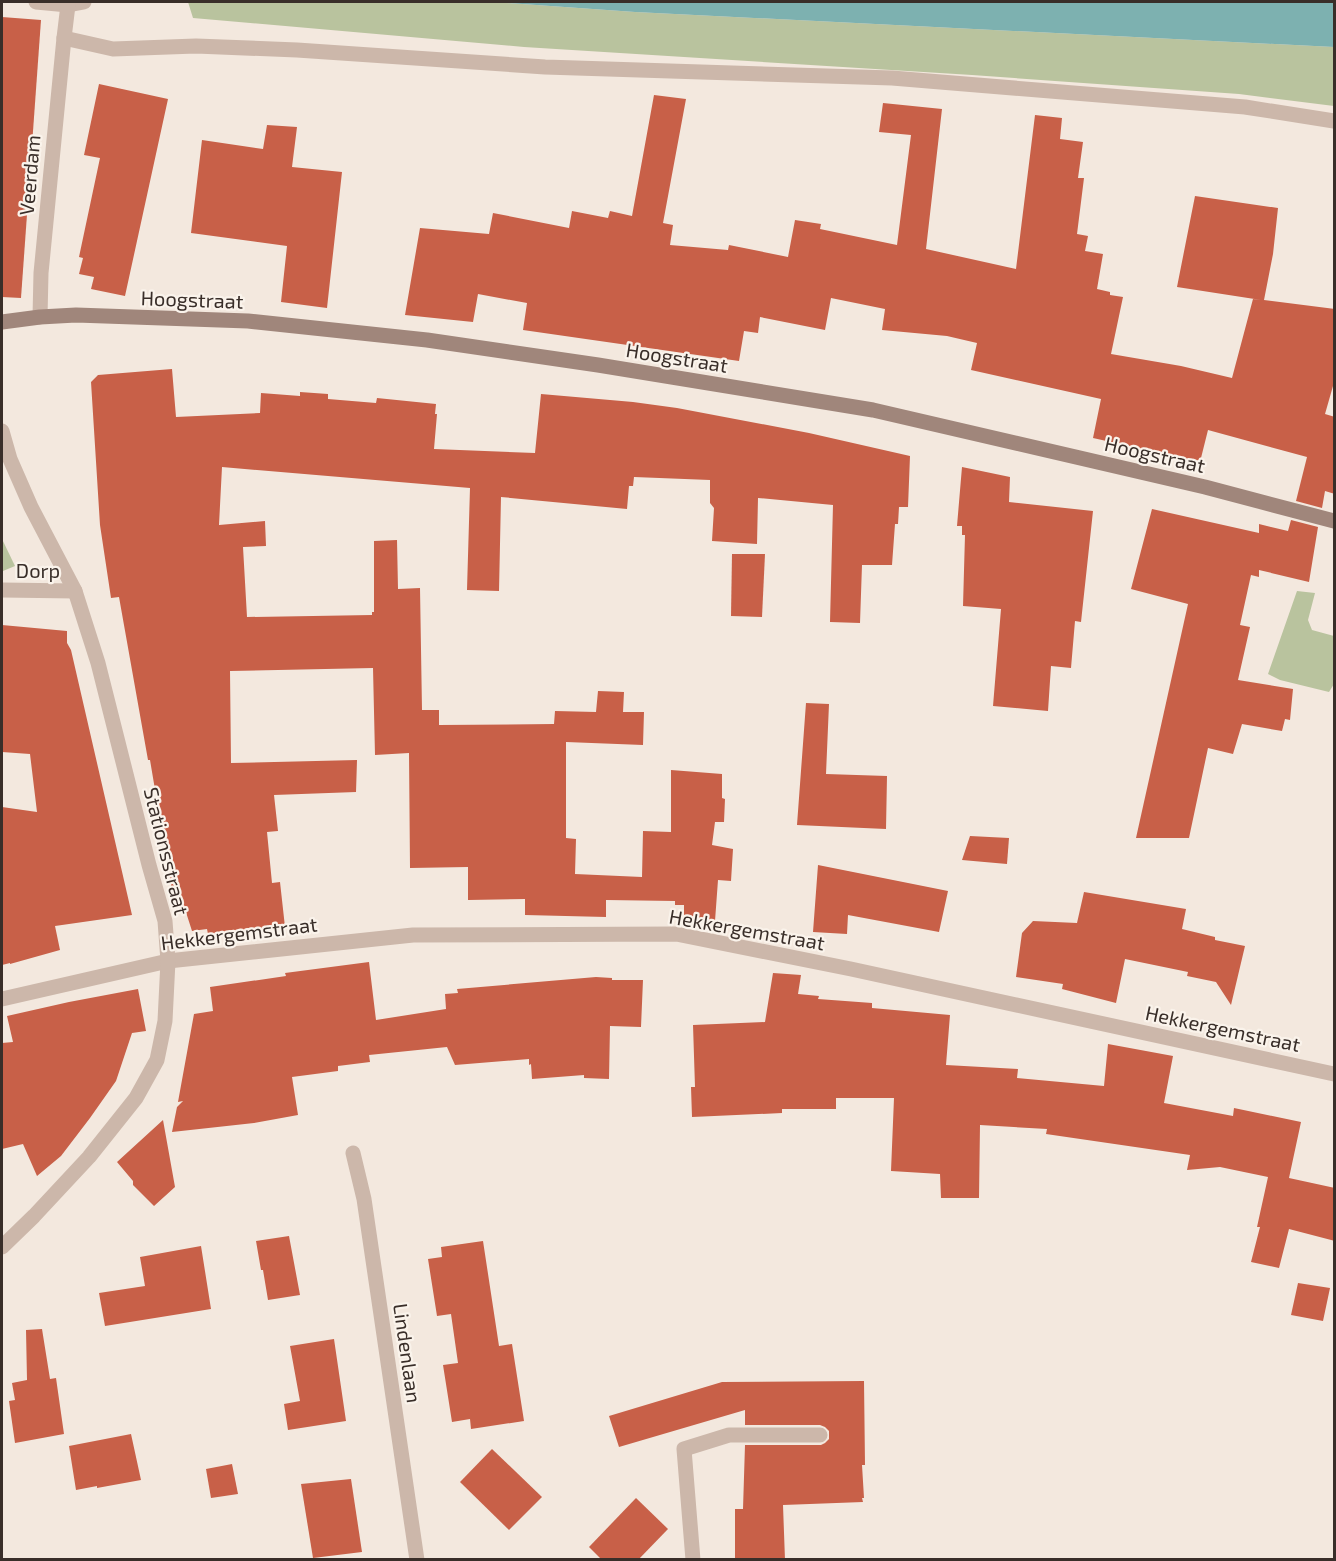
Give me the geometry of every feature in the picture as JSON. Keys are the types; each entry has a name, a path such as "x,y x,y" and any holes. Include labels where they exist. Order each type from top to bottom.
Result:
{"main road":[{"name":"Hoogstraat","path":"2,322 76,315 248,321 427,340 598,365 873,410 1205,487 1335,521"}],"street":[{"path":"36,2 68,5 84,2"},
{"name":"Veerdam","path":"40,317 41,273 68,5"},
{"path":"64,38 113,49 196,46 545,66 892,78 1245,107 1335,121"},
{"name":"Stationsstraat","path":"2,431 10,459 27,497 75,591 98,663 165,921 168,961 165,1021 157,1060 136,1098 89,1157 2,1247"},
{"name":"Dorp","path":"2,590 75,591"},
{"name":"Hekkergemstraat","path":"2,999 168,961 413,935 676,934 851,969 1335,1074"},
{"name":"Lindenlaan","path":"353,1152 364,1199 417,1560"},
{"path":"693,1560 684,1449 729,1435 820,1435"}],"green space":[{"path":"188,2 494,2 635,12 1334,47 1334,106 1239,94 524,47 193,18"},
{"path":"2,539 15,566 3,571 2,571"},
{"path":"1297,591 1315,593 1308,620 1312,630 1334,636 1334,684 1329,692 1280,680 1268,674"}],"water":[{"path":"494,2 1334,2 1334,47 635,12"}],"building":[{"path":"2,17 41,20 21,298 2,297"},
{"path":"99,84 168,99 125,296 91,289 94,277 79,274 83,258 79,257 100,158 84,155"},
{"path":"654,95 686,99 663,223 673,225 670,245 728,250 729,245 788,257 795,220 821,224 820,229 897,245 911,135 879,132 883,103 942,109 926,249 1016,269 1035,115 1062,118 1060,139 1083,142 1078,178 1084,178 1077,234 1088,236 1085,251 1103,254 1097,289 1110,292 1110,295 1123,297 1111,354 1181,366 1232,378 1253,299 1261,300 1177,287 1195,196 1278,208 1273,254 1264,300 1335,309 1335,379 1325,414 1335,417 1335,494 1325,491 1322,508 1296,501 1307,457 1208,430 1200,462 1093,438 1101,399 971,370 977,343 947,336 882,330 885,309 831,298 825,330 760,317 758,333 744,331 739,361 523,330 527,303 478,294 473,322 405,315 420,228 489,234 493,213 569,228 572,211 608,218 610,211 632,216"},
{"path":"267,125 297,127 292,167 342,172 327,308 281,302 287,246 191,233 202,140 263,149"},
{"path":"172,369 176,417 260,413 261,393 300,396 300,392 328,394 328,399 376,403 377,398 436,404 434,449 535,453 541,394 677,408 809,433 910,456 908,507 899,507 898,524 895,524 892,565 862,565 860,623 830,622 833,505 758,498 757,544 712,541 714,508 710,503 710,480 634,477 633,486 629,486 627,509 501,497 499,591 467,590 470,488 222,467 219,525 265,521 266,546 243,547 247,617 372,615 374,612 374,541 397,540 398,589 420,588 422,710 439,710 439,725 554,724 555,711 596,712 598,691 624,692 623,712 644,712 643,745 566,742 566,838 576,839 575,874 642,877 643,831 671,832 671,770 722,774 722,798 725,799 724,822 715,822 712,845 733,849 731,881 718,880 715,921 684,919 684,905 675,905 675,901 606,900 606,917 525,915 525,899 468,900 468,867 410,868 409,753 375,755 373,668 230,671 231,763 357,760 356,792 274,795 278,831 267,832 272,883 280,882 285,927 208,934 207,929 192,931 184,906 175,908 119,597 111,598 100,525 91,382 98,375"},
{"path":"962,467 1010,477 1009,502 1093,511 1081,622 1075,621 1071,668 1051,666 1048,711 993,706 1001,609 963,606 965,535 962,535 962,526 957,526"},
{"path":"1152,509 1259,533 1259,524 1288,531 1291,520 1318,527 1309,582 1259,570 1259,577 1251,575 1240,625 1250,627 1238,680 1293,689 1290,720 1285,719 1282,731 1242,724 1233,754 1208,748 1189,838 1136,838 1188,604 1131,589"},
{"path":"732,554 765,554 762,617 731,616"},
{"path":"2,625 67,631 67,643 71,650 132,915 55,926 60,950 2,965 2,807 37,812 30,754 2,752"},
{"path":"806,703 829,704 826,774 887,776 886,829 797,825"},
{"path":"970,836 1009,838 1007,864 962,860"},
{"path":"818,865 948,891 939,932 848,915 847,934 813,932"},
{"path":"1084,892 1186,909 1182,929 1215,937 1215,940 1245,946 1231,1005 1216,982 1187,976 1188,972 1125,959 1116,1003 1062,989 1063,984 1016,977 1022,933 1033,921 1077,923"},
{"path":"369,962 376,1020 446,1009 445,994 458,993 457,989 596,977 612,978 612,980 643,980 641,1027 610,1026 609,1079 584,1078 584,1075 532,1079 529,1059 455,1065 447,1047 369,1055 370,1062 338,1066 338,1071 292,1077 298,1115 254,1123 172,1132 177,1107 183,1101 178,1102 194,1014 213,1011 210,987 286,976 285,973"},
{"path":"773,973 801,975 798,994 819,996 818,999 872,1003 872,1008 950,1015 946,1065 1018,1069 1017,1078 1104,1086 1108,1044 1173,1056 1164,1103 1233,1116 1234,1108 1301,1122 1289,1178 1335,1188 1335,1241 1289,1229 1279,1268 1251,1262 1260,1227 1257,1227 1268,1177 1220,1167 1187,1170 1190,1155 1046,1134 1047,1129 980,1125 979,1198 941,1198 940,1174 891,1171 894,1098 836,1098 836,1109 782,1109 782,1113 692,1117 691,1087 695,1087 693,1025 765,1022"},
{"path":"138,989 146,1031 132,1033 116,1081 61,1156 37,1176 23,1144 2,1149 2,1043 13,1042 7,1016"},
{"path":"163,1120 175,1187 154,1206 133,1185 133,1181 117,1162"},
{"path":"289,1236 300,1295 268,1300 256,1241"},
{"path":"483,1241 499,1346 512,1344 524,1421 471,1429 470,1419 452,1422 443,1365 458,1363 451,1314 437,1316 428,1259 442,1257 441,1247"},
{"path":"201,1246 211,1309 105,1326 99,1293 145,1286 140,1257"},
{"path":"1298,1283 1330,1288 1323,1321 1291,1315"},
{"path":"42,1329 50,1379 56,1378 64,1434 15,1443 9,1401 15,1400 12,1383 27,1380 26,1330"},
{"path":"334,1339 346,1421 288,1430 284,1404 300,1401 290,1346"},
{"path":"864,1381 863,1502 783,1505 785,1560 735,1560 735,1509 743,1509 745,1445 821,1445 829,1439 829,1431 825,1427 820,1425 745,1425 745,1410 619,1447 609,1416 722,1382"},
{"path":"131,1434 141,1480 76,1490 69,1446"},
{"path":"492,1449 542,1497 509,1530 460,1482"},
{"path":"232,1464 238,1494 211,1498 206,1469"},
{"path":"351,1479 362,1552 313,1558 301,1484"},
{"path":"636,1498 668,1529 638,1560 602,1560 589,1547"}]}
